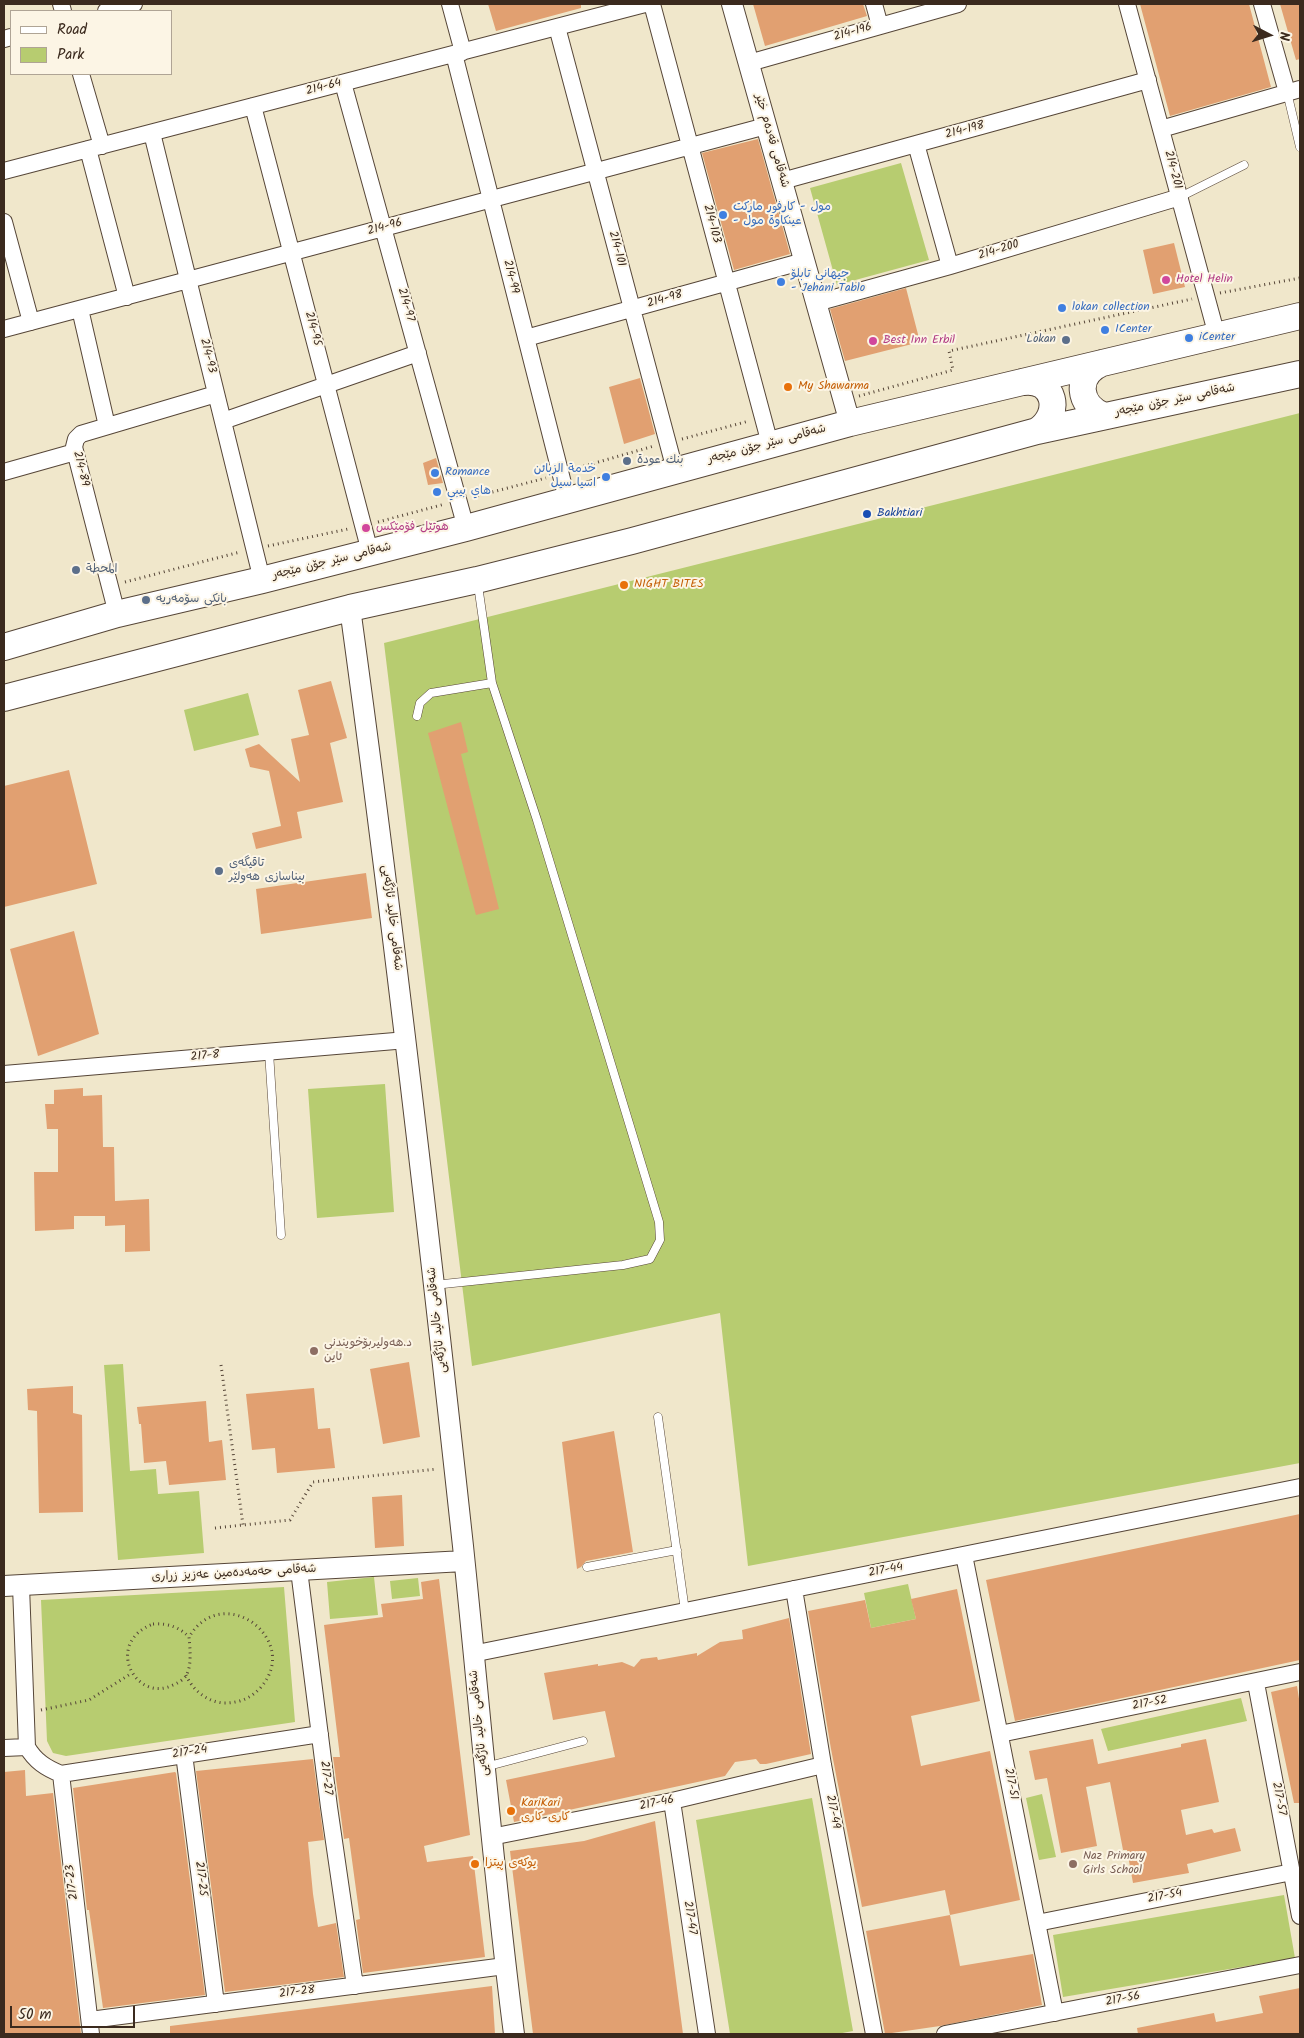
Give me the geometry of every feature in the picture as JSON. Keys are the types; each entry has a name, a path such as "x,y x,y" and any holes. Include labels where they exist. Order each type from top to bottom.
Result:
{"highway":[{"name":"شەقامی سێر جۆن مێجەر","path":"5,641 262,580 466,528 675,470 768,434 847,412 1023,382 1300,316"},
{"path":"1102,363 1088,372 1083,387 1086,402 1090,409 1104,416"},
{"name":"شەقامی سێر جۆن مێجەر","path":"4,698 350,608 477,580 1037,432 1300,374"},
{"path":"1023,382 1031,381 1045,388 1052,403 1050,419 1046,426 1037,432"}],"street":[{"path":"110,10 134,4"},
{"name":"214-99","path":"450,4 458,53 491,200 567,499"},
{"name":"214-64","path":"4,171 557,27 583,12 645,4"},
{"name":"214-103","path":"652,4 768,434"},
{"name":"شەقامی قەدەم خێر","path":"732,4 847,412"},
{"path":"874,4 880,26"},
{"name":"214-196","path":"749,63 958,4"},
{"name":"214-201","path":"1127,4 1218,336"},
{"path":"1161,129 1294,90 1262,4"},
{"name":"214-101","path":"557,27 675,470"},
{"path":"81,75 127,297"},
{"name":"214-198","path":"782,181 1148,80"},
{"name":"214-97","path":"343,83 466,528"},
{"name":"214-95","path":"253,106 370,552"},
{"name":"214-96","path":"4,330 766,126"},
{"name":"214-93","path":"152,133 262,580"},
{"path":"916,144 950,266"},
{"name":"214-200","path":"816,303 950,266 1180,196"},
{"path":"4,222 31,322"},
{"name":"214-98","path":"526,338 804,261"},
{"path":"80,309 107,426"},
{"path":"223,421 418,353"},
{"name":"214-89","path":"117,614 75,452 76,439 81,434 216,394"},
{"path":"4,472 75,452"},
{"name":"شەقامی خالید ئاژگەیی","path":"350,608 407,1040 464,1560 491,1837 514,2034"},
{"name":"217-8","path":"4,1074 407,1040"},
{"name":"217-44","path":"472,1654 1300,1488"},
{"name":"217-51","path":"964,1555 1056,2013"},
{"name":"شەقامی حەمەدەمین عەزیز زراری","path":"10,1586 464,1560"},
{"name":"217-27","path":"299,1570 355,1986"},
{"path":"10,1586 26,1713 27,1747 32,1757 61,1774"},
{"name":"217-49","path":"794,1589 823,1765 874,2034"},
{"name":"217-52","path":"1000,1734 1256,1683 1300,1672"},
{"name":"217-57","path":"1256,1683 1300,1916"},
{"name":"217-24","path":"61,1774 320,1734"},
{"path":"4,1748 27,1747"},
{"name":"217-25","path":"184,1754 216,2004"},
{"name":"217-46","path":"491,1837 672,1801 823,1765"},
{"name":"217-23","path":"61,1774 90,2027"},
{"name":"217-47","path":"672,1801 707,2034"},
{"name":"217-54","path":"1037,1923 1292,1872"},
{"name":"217-56","path":"946,2034 1300,1965"},
{"name":"217-28","path":"90,2027 216,2004 505,1966"}],"lane":[{"path":"1294,90 1300,147"},
{"path":"1180,196 1244,165"},
{"path":"434,1285 623,1265 650,1259 660,1240 659,1222 537,820 492,683 477,580"},
{"path":"417,716 420,703 431,693 492,683"},
{"path":"269,1052 281,1235"},
{"path":"658,1417 685,1611"},
{"path":"587,1567 677,1550"},
{"path":"485,1767 582,1741"}],"path":[{"path":"847,412 954,370 949,351 1206,296 1300,278"},
{"path":"120,584 254,549 459,501 560,474 614,456 754,420 762,425 768,434"},
{"path":"221,1365 243,1525"},
{"path":"215,1528 290,1520 313,1482 454,1468"},
{"path":"186,1675 195,1689 206,1698 232,1703 246,1699 257,1692 266,1681 271,1669 270,1643 263,1632 254,1622 243,1616 230,1614 205,1619 195,1627 189,1637 190,1655 186,1675 179,1682 169,1688 158,1689 147,1686 137,1680 128,1662 130,1642 136,1634 153,1624 164,1624 182,1631 189,1637"},
{"path":"26,1713 89,1700 132,1673"}],"green space":[{"path":"901,163 929,260 837,285 810,188"},
{"path":"1300,413 1300,1463 748,1566 720,1313 472,1366 384,643"},
{"path":"248,693 259,735 194,751 184,710"},
{"path":"385,1084 394,1212 317,1218 308,1089"},
{"path":"123,1364 130,1471 156,1469 158,1494 199,1491 204,1553 118,1560 104,1365"},
{"path":"374,1577 378,1615 330,1619 327,1582"},
{"path":"418,1578 420,1596 392,1599 390,1581"},
{"path":"908,1584 916,1619 871,1628 864,1593"},
{"path":"284,1587 295,1722 66,1756 53,1753 47,1741 41,1600"},
{"path":"1241,1698 1247,1721 1108,1751 1101,1729"},
{"path":"1042,1794 1056,1857 1039,1860 1026,1798"},
{"path":"812,1798 853,2031 837,2034 730,2034 696,1820"},
{"path":"1284,1895 1295,1958 1063,1997 1053,1935"}],"building":[{"path":"488,4 581,4 581,8 496,31"},
{"path":"753,4 863,4 867,16 765,46"},
{"path":"1140,4 1249,4 1271,87 1170,116"},
{"path":"1280,4 1300,4 1300,59 1296,60"},
{"path":"758,139 790,254 734,270 702,153"},
{"path":"1174,243 1185,287 1153,294 1143,250"},
{"path":"906,288 920,342 845,361 830,309"},
{"path":"640,378 655,434 624,444 609,387"},
{"name":"Romance","path":"436,458 443,483 428,485 423,463"},
{"path":"331,681 347,738 330,743 343,802 297,812 302,838 256,849 252,833 281,826 269,771 250,767 245,749 259,744 300,782 291,739 309,735 298,690"},
{"path":"461,722 468,752 461,754 499,909 476,915 428,733"},
{"path":"69,770 97,884 4,907 4,786"},
{"path":"366,873 372,918 261,934 256,889"},
{"path":"74,931 99,1034 38,1056 10,949"},
{"path":"83,1088 83,1096 102,1095 103,1147 114,1147 115,1201 149,1199 150,1251 125,1252 125,1225 105,1226 105,1216 74,1216 74,1229 35,1231 34,1172 58,1172 58,1129 47,1129 45,1104 54,1104 54,1090"},
{"path":"409,1362 420,1437 383,1444 370,1369"},
{"path":"73,1386 73,1413 82,1415 83,1512 39,1513 37,1411 28,1410 27,1389"},
{"path":"314,1388 318,1429 330,1428 335,1468 277,1473 275,1448 252,1450 246,1394"},
{"path":"206,1401 209,1442 222,1440 226,1480 169,1485 166,1461 144,1463 141,1424 139,1424 137,1407"},
{"path":"614,1431 633,1552 586,1561 577,1569 562,1442"},
{"path":"402,1495 404,1546 375,1548 372,1497"},
{"path":"1300,1514 1300,1660 1015,1721 986,1580"},
{"path":"439,1579 470,1835 424,1846 427,1862 473,1856 485,1957 363,1973 356,1920 360,1919 349,1838 344,1839 333,1757 340,1757 324,1625 383,1617 381,1604 423,1599 421,1582"},
{"path":"957,1589 980,1701 911,1716 921,1766 990,1751 1020,1900 950,1915 945,1890 862,1907 831,1749 808,1611 865,1600 871,1628 916,1619 911,1599"},
{"path":"789,1618 811,1754 766,1764 760,1764 756,1759 735,1762 725,1776 514,1822 506,1780 615,1757 605,1711 553,1720 544,1673 622,1662 634,1667 641,1659 657,1657 658,1660 697,1653 697,1656 720,1642 743,1639 742,1630"},
{"path":"1297,1686 1300,1705 1300,1803 1294,1803 1271,1692"},
{"path":"1093,1739 1098,1764 1181,1747 1181,1744 1206,1739 1219,1802 1181,1810 1186,1835 1212,1829 1214,1833 1235,1828 1241,1851 1187,1864 1189,1873 1133,1883 1127,1850 1123,1850 1110,1782 1086,1787 1097,1846 1061,1853 1047,1778 1035,1780 1029,1751"},
{"path":"313,1759 324,1840 308,1842 313,1894 318,1927 336,1923 344,1977 225,1992 196,1771"},
{"path":"25,1770 26,1796 53,1793 81,2034 4,2034 4,1772"},
{"path":"175,1772 205,1995 103,2008 89,1910 87,1910 73,1788"},
{"path":"655,1821 683,2034 533,2034 510,1851 584,1841"},
{"path":"950,1915 960,1966 1033,1954 1042,2005 940,2026 885,2034 866,1931"},
{"path":"492,1986 495,2034 170,2034 170,2026"},
{"path":"1300,1988 1300,2034 1138,2034 1137,2028 1214,2013 1216,2022 1263,2013 1259,1996"}],"place":[{"name":"مول - كارفور ماركت - عينكاوة مول","path":"723,215"},
{"name":"Hotel Helin","path":"1166,280"},
{"name":"جیهانی تابلۆ - Jehani Tablo","path":"781,282"},
{"name":"lokan collection","path":"1062,308"},
{"name":"ICenter","path":"1105,330"},
{"name":"iCenter","path":"1189,338"},
{"name":"Lokan","path":"1066,340"},
{"name":"Best Inn Erbil","path":"873,341"},
{"name":"My Shawarma","path":"788,387"},
{"name":"بنك عودة","path":"627,461"},
{"name":"Romance","path":"435,473"},
{"name":"خدمة الزبائن اسيا سيل","path":"606,477"},
{"name":"هاي بيبي","path":"437,492"},
{"name":"Bakhtiari","path":"867,514"},
{"name":"هوتێل فۆمێکس","path":"366,528"},
{"name":"المحطة","path":"76,570"},
{"name":"NIGHT BITES","path":"624,585"},
{"name":"بانکی سۆمەریە","path":"146,600"},
{"name":"تاقیگەی بیناسازی هەولێر","path":"219,871"},
{"name":"د.هه‌ولیربۆخویندنی ئاین","path":"314,1351"},
{"name":"KariKari کاری کاری","path":"511,1811"},
{"name":"یوکەی پیتزا","path":"475,1864"},
{"name":"Naz Primary Girls School","path":"1073,1864"}]}
